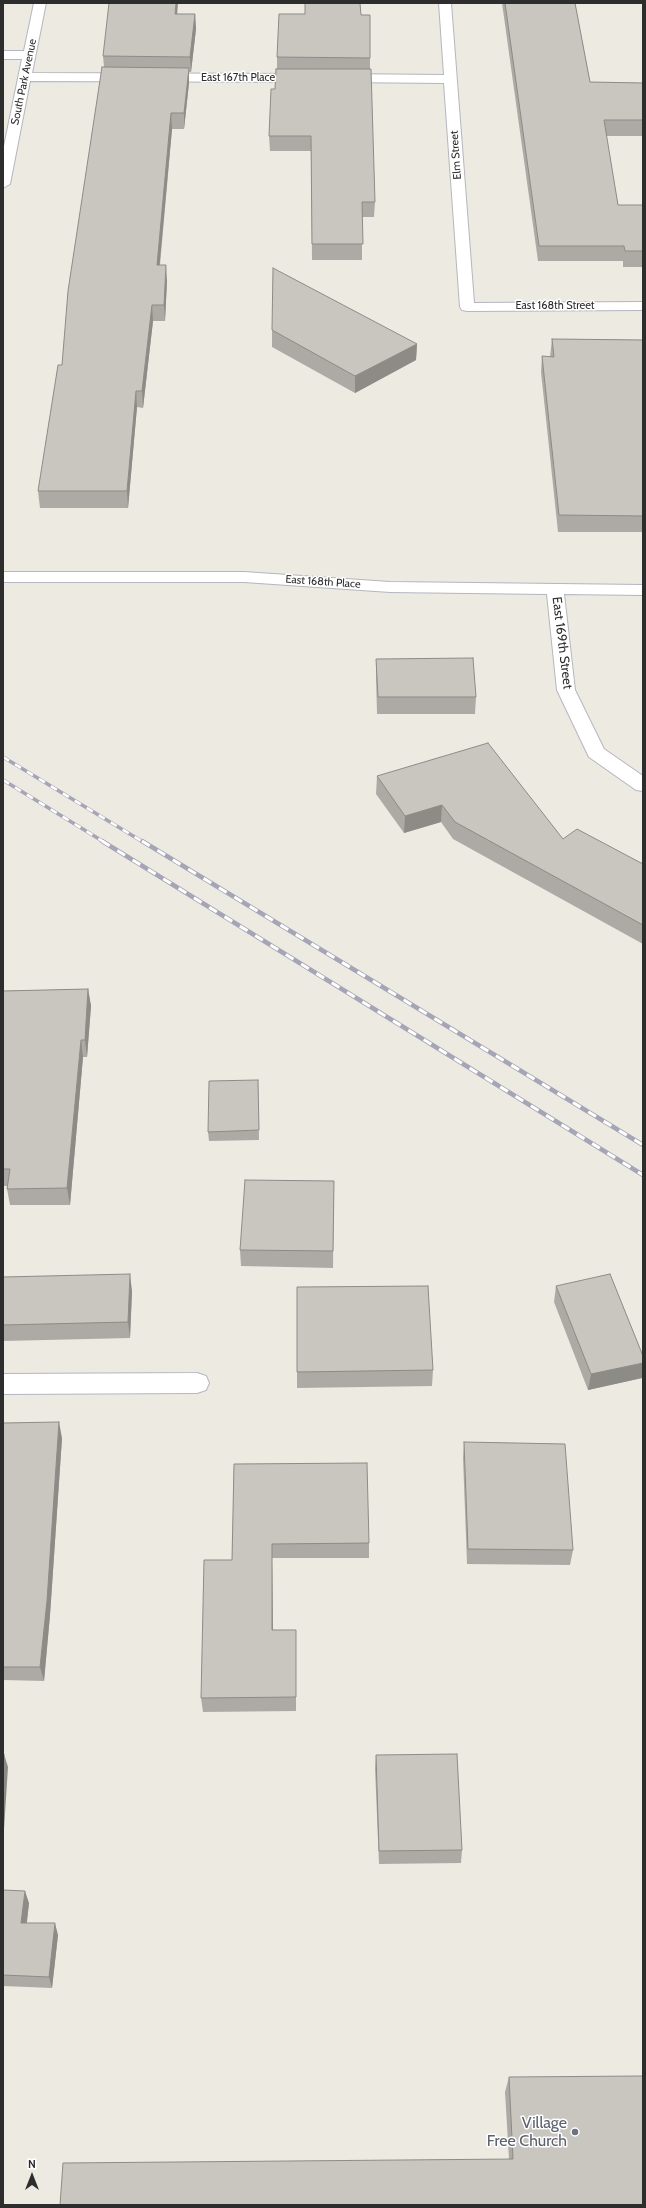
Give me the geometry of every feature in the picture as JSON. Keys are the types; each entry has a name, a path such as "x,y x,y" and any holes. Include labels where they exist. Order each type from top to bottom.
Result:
{"street":[{"name":"South Park Avenue","path":"3,184 40,3"},
{"name":"Elm Street","path":"446,3 467,307"},
{"path":"3,55 30,55"},
{"name":"East 167th Place","path":"25,77 451,79"},
{"name":"East 168th Street","path":"467,307 643,306"},
{"name":"East 168th Place","path":"3,577 244,577 390,587 643,590"},
{"name":"East 169th Street","path":"555,590 566,690 596,754 643,786"},
{"path":"3,1384 197,1383"}],"building":[{"path":"109,3 176,3 175,14 195,14 190,57 103,56"},
{"path":"305,3 360,3 361,15 370,15 370,58 277,57 279,14 305,14"},
{"path":"505,3 575,3 590,82 643,83 643,120 604,120 618,205 643,205 643,251 625,251 624,246 539,246"},
{"path":"102,67 189,68 184,113 171,113 157,265 166,265 164,305 152,305 142,391 136,391 127,491 38,491 58,365 62,365 68,291"},
{"path":"276,69 371,69 375,202 362,202 363,244 312,244 311,136 269,136 271,89 275,89"},
{"path":"273,268 417,344 355,376 272,330"},
{"path":"552,339 643,340 643,516 559,515 542,356 554,357"},
{"path":"473,658 476,697 378,697 376,659"},
{"path":"488,743 563,839 577,829 643,864 643,925 455,822 442,805 405,816 377,776"},
{"path":"88,989 85,1040 81,1040 67,1188 7,1189 10,1169 3,1169 3,991"},
{"path":"258,1080 259,1130 208,1132 209,1081"},
{"path":"245,1180 334,1181 333,1251 240,1250"},
{"path":"130,1274 128,1322 3,1325 3,1277"},
{"path":"610,1274 643,1356 643,1363 591,1374 556,1286"},
{"path":"428,1286 433,1370 297,1372 297,1287"},
{"path":"59,1422 47,1601 40,1667 3,1667 3,1423"},
{"path":"464,1442 565,1444 573,1550 468,1549"},
{"path":"367,1463 369,1543 272,1544 272,1630 296,1630 296,1697 201,1698 204,1560 232,1560 234,1464"},
{"path":"457,1754 462,1850 379,1851 376,1755"},
{"path":"3,1890 25,1891 21,1923 55,1923 49,1977 3,1975"},
{"name":"Village Free Church","path":"643,2076 643,2205 60,2205 63,2163 513,2159 509,2077"}],"railway":[{"path":"3,757 143,842"},
{"path":"3,780 104,842"},
{"path":"102,841 643,1175"},
{"path":"142,841 643,1145"}],"place":[{"name":"Village Free Church","path":"575,2132"}]}
